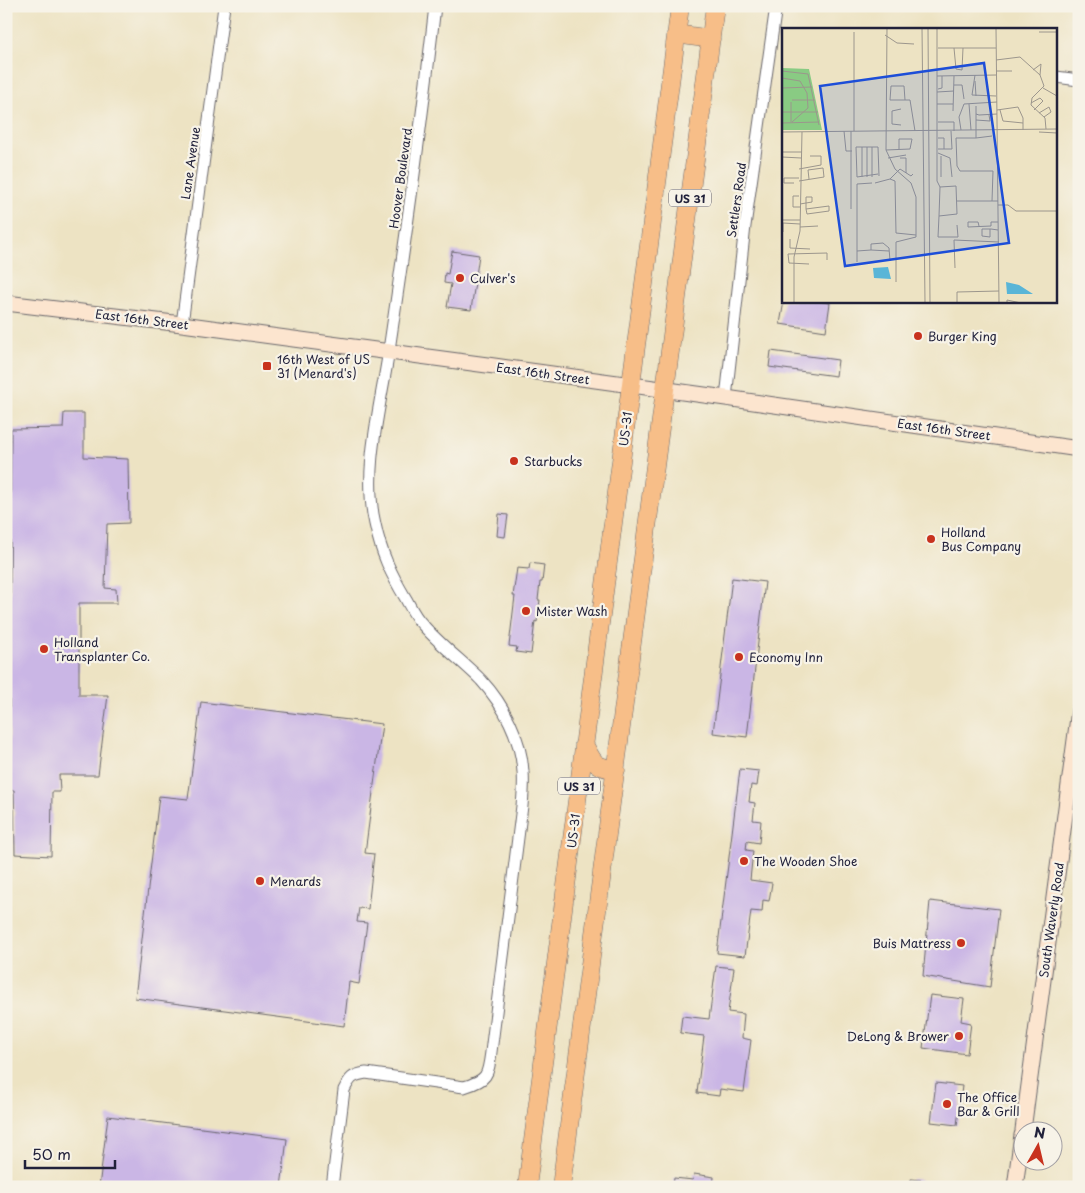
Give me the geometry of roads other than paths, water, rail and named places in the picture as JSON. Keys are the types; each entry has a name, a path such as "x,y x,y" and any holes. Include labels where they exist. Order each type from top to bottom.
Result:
{"highway":[{"name":"US 31","path":"630,385 680,6"},
{"name":"US 31","path":"561,1187 715,6"},
{"path":"676,34 711,39"},
{"name":"US-31","path":"527,1187 630,385"},
{"path":"584,744 591,759 600,767 616,770"}],"main road":[{"name":"East 16th Street","path":"6,303 182,324 389,352 1079,449"},
{"name":"South Waverly Road","path":"1024,1120 1079,710"},
{"path":"1016,1187 1018,1170"}],"street":[{"name":"Lane Avenue","path":"182,324 224,6"},
{"name":"Hoover Boulevard","path":"332,1187 344,1090 349,1080 356,1074 366,1073 464,1087 476,1083 485,1077 491,1052 522,806 523,771 520,751 505,712 481,680 421,624 391,573 380,546 374,521 371,478 374,444 389,352 435,6"},
{"name":"Settlers Road","path":"726,398 746,221 778,41 776,6"},
{"path":"1058,77 1079,80"}],"place":[{"name":"Culver's","path":"460,278"},
{"name":"Burger King","path":"918,336"},
{"name":"16th West of US 31 (Menard's)","path":"267,366"},
{"name":"Starbucks","path":"514,461"},
{"name":"Holland Bus Company","path":"931,539"},
{"name":"Mister Wash","path":"526,611"},
{"name":"Holland Transplanter Co.","path":"44,649"},
{"name":"Economy Inn","path":"739,657"},
{"name":"The Wooden Shoe","path":"744,861"},
{"name":"Menards","path":"260,881"},
{"name":"Buis Mattress","path":"961,943"},
{"name":"DeLong & Brower","path":"959,1036"},
{"name":"The Office Bar & Grill","path":"947,1104"}]}
